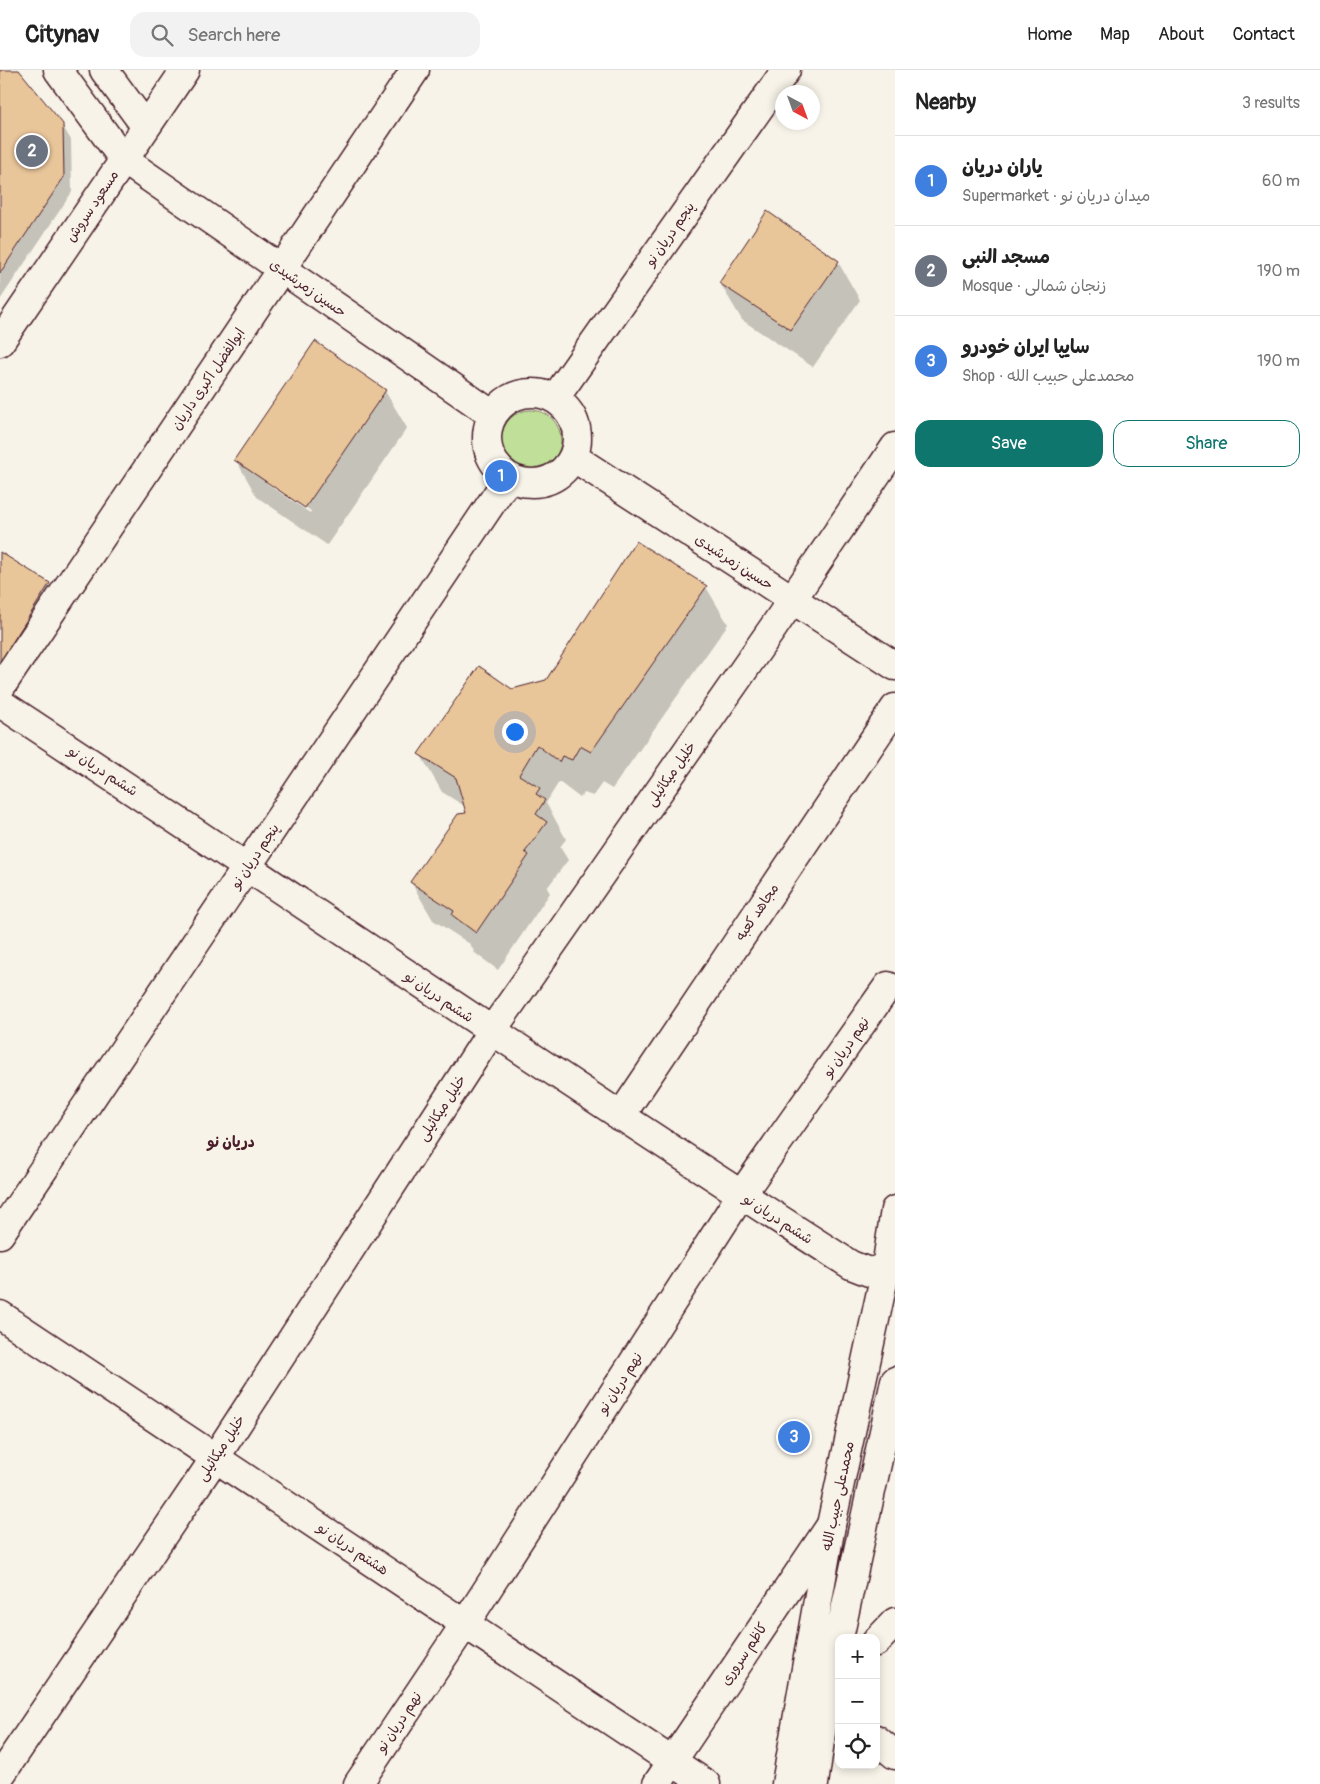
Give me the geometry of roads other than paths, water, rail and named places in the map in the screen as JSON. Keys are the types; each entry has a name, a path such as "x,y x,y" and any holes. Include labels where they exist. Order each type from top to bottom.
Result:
{"street":[{"name":"حسین زمرشيدی","path":"58,70 124,160 493,415"},
{"path":"104,70 146,127"},
{"name":"مسعود سروش","path":"0,342 185,70"},
{"name":"ابوالفضل اکبری داریان","path":"0,688 415,70"},
{"name":"پنجم دریان‌ نو","path":"555,398 786,70"},
{"path":"527,392 541,393 555,398 566,406 573,418 577,437 573,457 565,470 553,478 538,483 524,483 509,477 499,468 491,456 487,443 488,429 493,415 502,404 514,396 527,392"},
{"name":"خلیل میکائیلی","path":"0,1776 215,1458 491,1032 792,599 895,447"},
{"name":"حسین زمرشيدی","path":"573,457 895,666"},
{"name":"پنجم دریان‌ نو","path":"0,1234 509,477"},
{"name":"ششم دریان‌ نو","path":"0,703 248,866 491,1032 741,1195 857,1268 869,1272 890,1267"},
{"name":"مجاهد کعبه","path":"620,1117 895,708"},
{"name":"نهم دریان‌ نو","path":"358,1784 465,1624 741,1195 888,986"},
{"name":"محمدعلی حبیب الله","path":"786,1784 831,1525 890,1267 895,1210"},
{"name":"هشتم دریان‌ نو","path":"0,1315 706,1784"},
{"path":"840,1634 895,1381"},
{"name":"کاظم سروری","path":"657,1784 831,1525"},
{"path":"880,1638 895,1622"},
{"path":"814,1784 834,1696 835,1679"},
{"path":"880,1742 895,1755"}],"place":[{"name":"مسجد النبی","path":"32,151"},
{"name":"یاران دریان","path":"501,476"},
{"name":"سایپا ایران خودرو","path":"794,1437"}],"district":[{"name":"دریان نو","path":"231,1142"}]}
